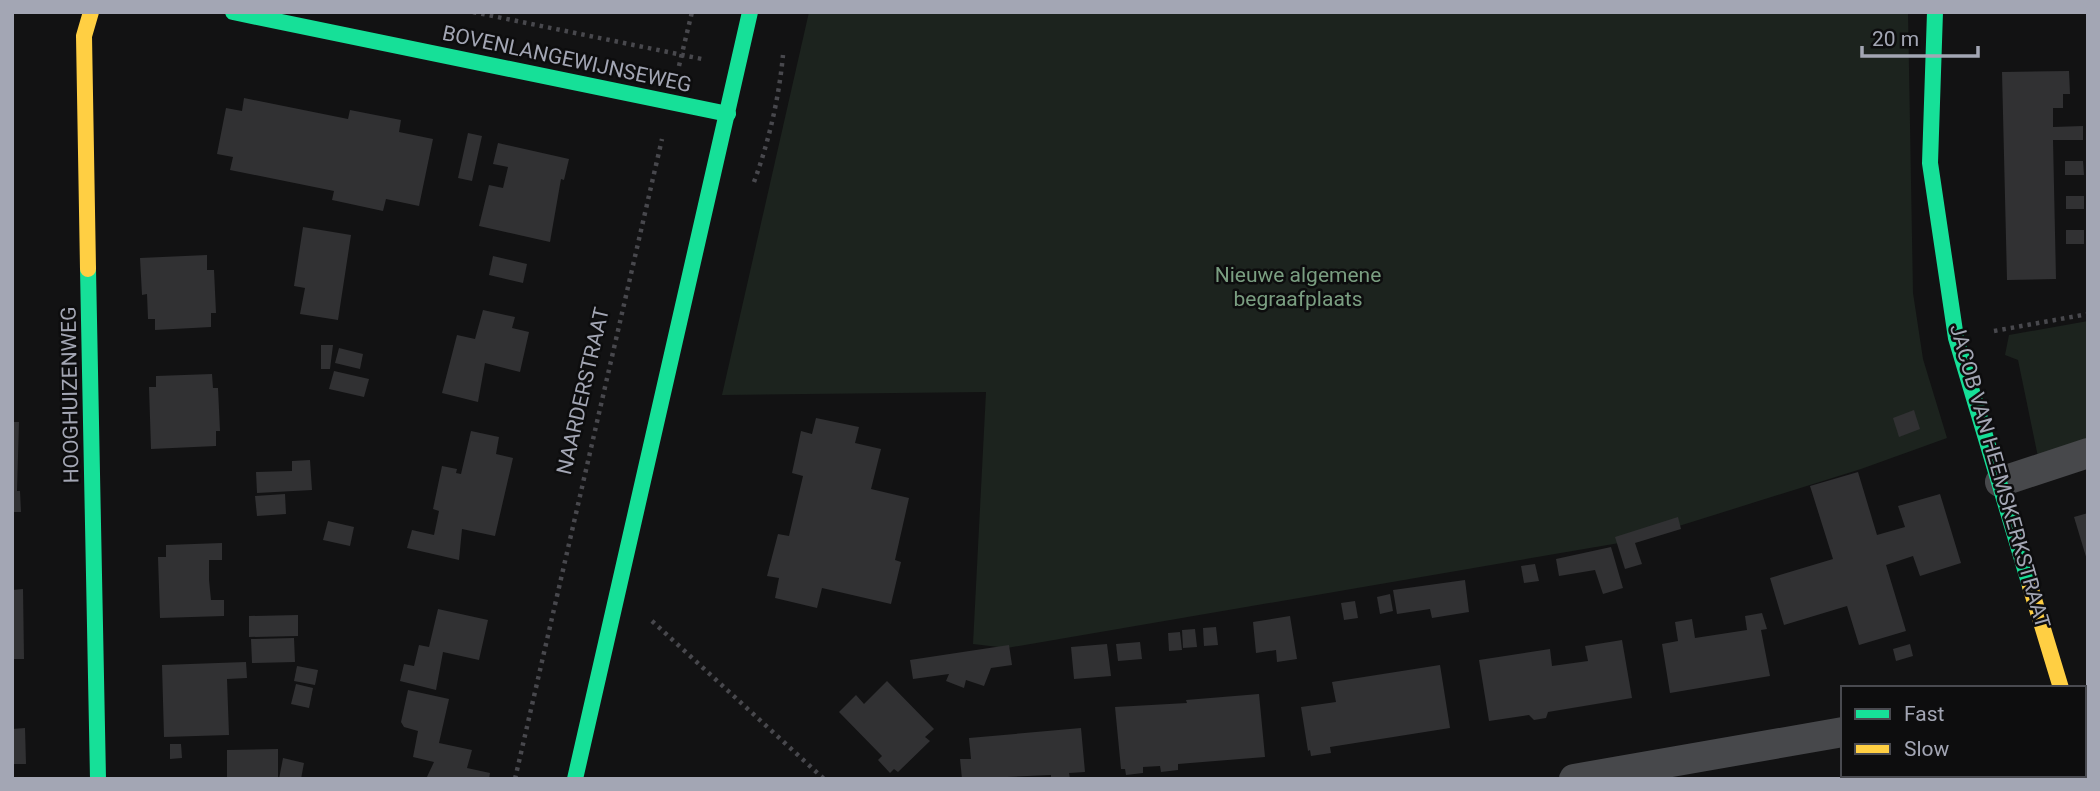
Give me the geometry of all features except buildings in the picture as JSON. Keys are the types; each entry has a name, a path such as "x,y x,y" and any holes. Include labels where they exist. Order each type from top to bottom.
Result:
{"street":[{"name":"HOOGHUIZENWEG","path":"90,12 84,36 98,779"},
{"name":"BOVENLANGEWIJNSEWEG","path":"233,12 727,114"},
{"path":"575,779 750,12"},
{"name":"JACOB VAN HEEMSKERKSTRAAT","path":"1935,12 1930,163 1956,338 2000,482 2056,686"},
{"path":"2000,482 2088,453"},
{"path":"1574,779 1841,732"}],"path":[{"path":"473,12 682,55 781,80"},
{"name":"NAARDERSTRAAT","path":"515,779 692,12"},
{"path":"1956,338 2088,314"},
{"path":"649,618 824,779"}],"green space":[{"name":"Nieuwe algemene begraafplaats","path":"809,12 1908,12 1913,293 1923,359 1947,438 1861,469 1631,541 1007,648 973,644 986,392 722,395"},
{"path":"2088,321 2088,441 2038,457 2018,360 2005,355 2009,335"}],"traffic: fast":[{"path":"233,12 728,114"},
{"path":"575,779 750,12"},
{"path":"1935,12 1930,163 1956,338 2030,586"},
{"path":"88,269 98,779"}],"traffic: slow":[{"path":"88,269 84,36 91,12"},
{"path":"2030,586 2060,686"}]}
